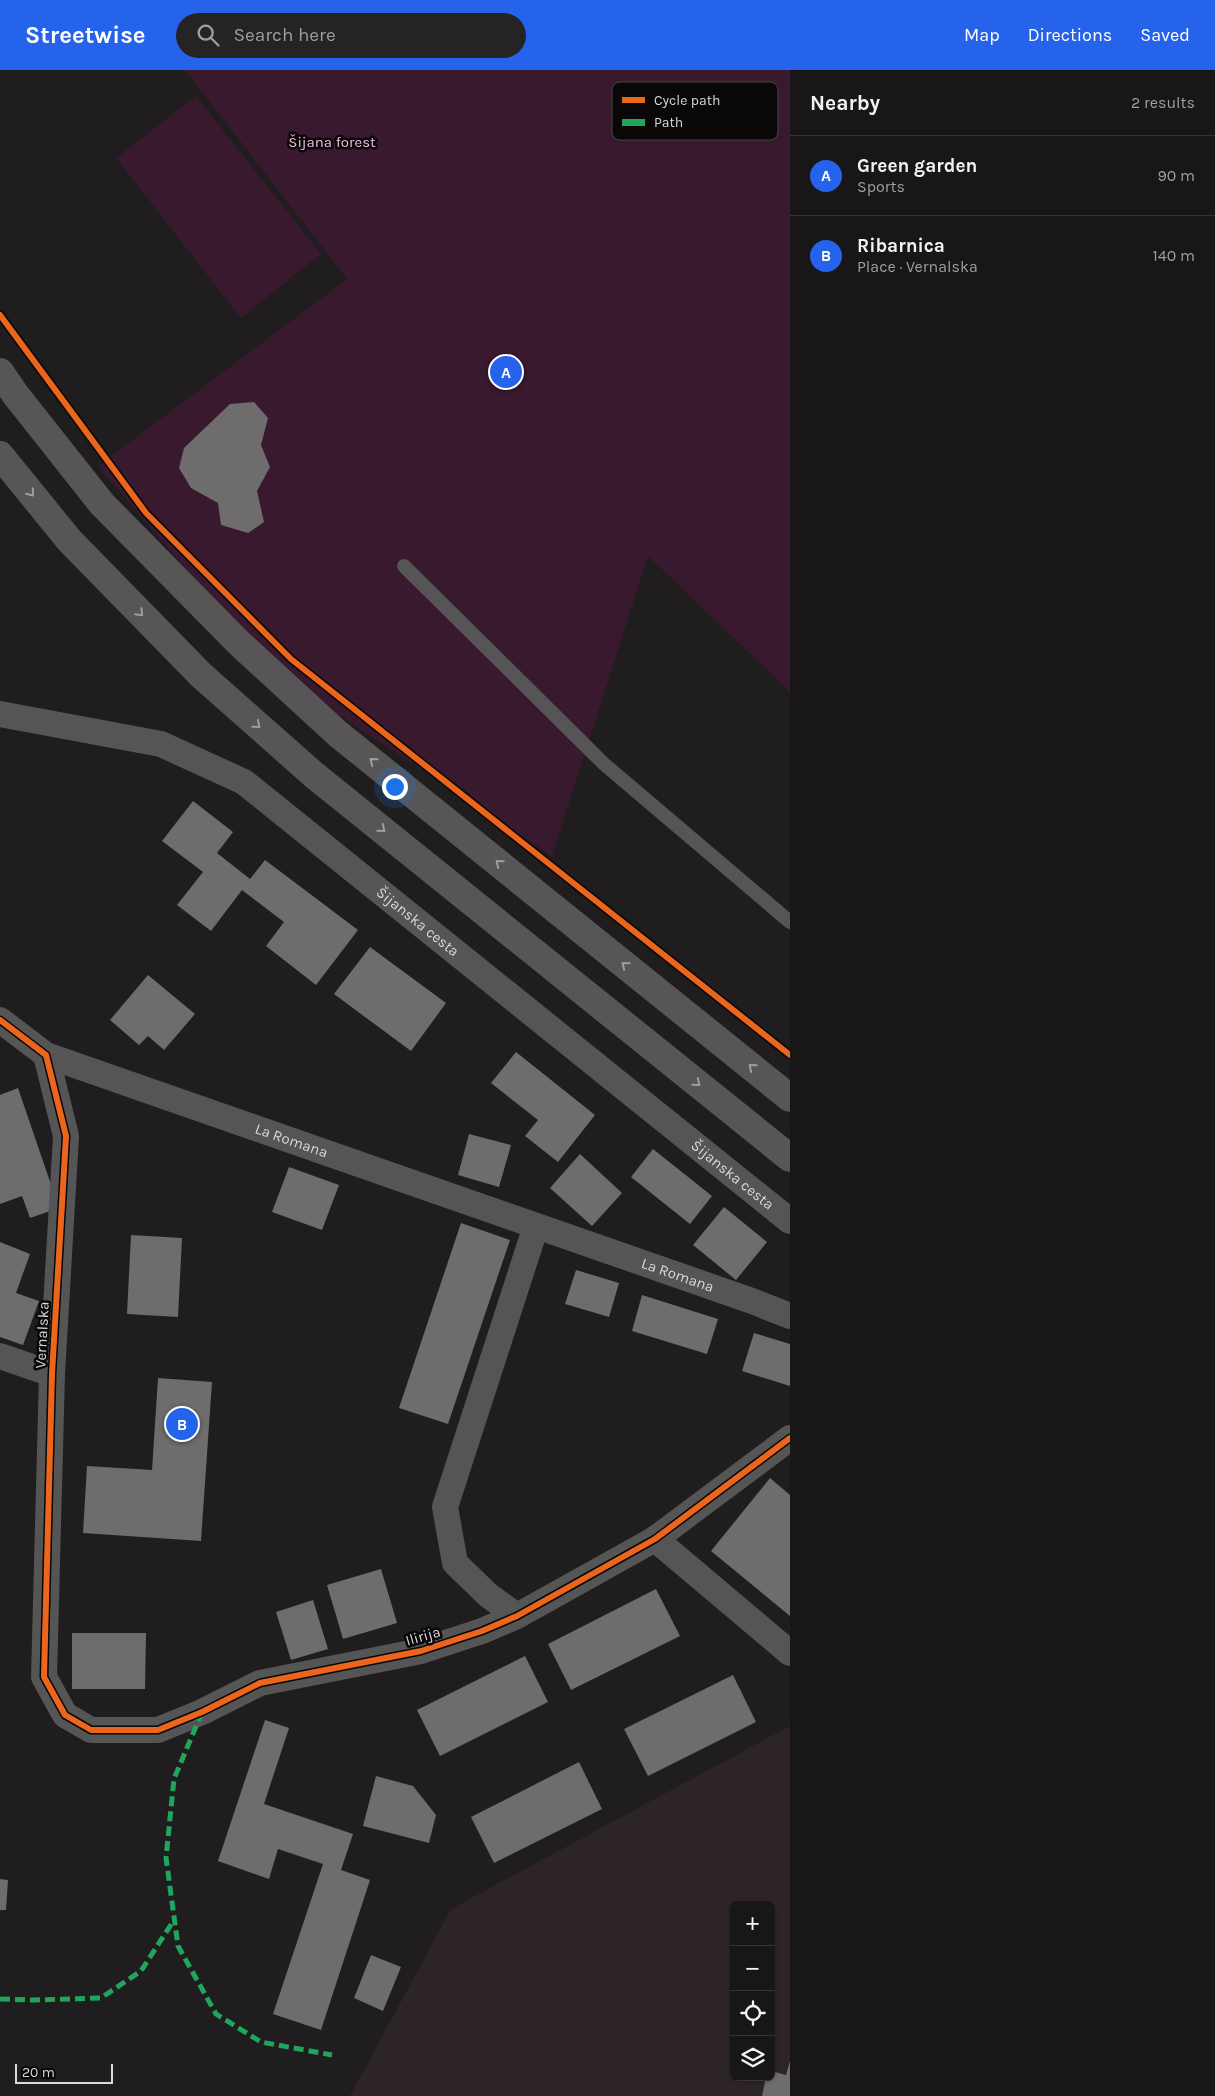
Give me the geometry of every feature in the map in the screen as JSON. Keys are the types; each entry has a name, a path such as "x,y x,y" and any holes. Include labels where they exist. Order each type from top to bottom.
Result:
{"main road":[{"path":"0,372 15,394 102,504 239,642 346,740 790,1098"},
{"path":"0,454 69,540 201,675 314,775 790,1158"}],"street":[{"name":"Šijanska cesta","path":"0,714 161,744 244,782 790,1220"},
{"path":"0,1020 46,1055"},
{"name":"La Romana","path":"46,1055 752,1301 790,1316"},
{"name":"Vernalska","path":"44,1677 52,1374 66,1136 46,1055"},
{"path":"517,1616 488,1595 456,1563 445,1507 536,1226"},
{"name":"Vernalska","path":"0,1356 52,1374"},
{"name":"Ilirija","path":"44,1677 65,1715 91,1730 158,1730 202,1712 260,1683 422,1651 482,1632 517,1616 655,1539 790,1438"},
{"path":"655,1539 790,1653"}],"lane":[{"path":"404,566 604,764 790,922"}],"shaded area":[{"path":"790,1726 790,2096 350,2096 451,1909"}],"green space":[{"name":"Šijana forest","path":"185,70 790,70 790,692 648,556 552,856 333,711 232,623 98,466 347,279"},
{"path":"196,96 321,254 241,318 116,158"}],"building":[{"path":"254,402 268,418 261,445 270,467 257,491 264,522 248,533 221,525 218,503 191,488 179,468 184,448 230,404"},
{"path":"193,801 233,832 217,853 250,879 265,860 358,930 316,985 266,946 284,922 242,890 211,931 177,905 203,872 162,841"},
{"path":"370,947 446,1003 411,1051 334,994"},
{"path":"148,975 195,1014 164,1050 148,1036 139,1045 110,1020"},
{"path":"516,1052 595,1115 558,1162 525,1136 538,1120 491,1083"},
{"path":"18,1088 59,1208 30,1218 22,1196 0,1204 0,1095"},
{"path":"469,1134 511,1145 499,1187 458,1175"},
{"path":"653,1149 712,1196 690,1224 631,1177"},
{"path":"580,1154 622,1193 592,1226 550,1188"},
{"path":"289,1167 339,1185 322,1230 272,1212"},
{"path":"724,1207 767,1242 736,1280 693,1245"},
{"path":"461,1223 510,1240 448,1424 399,1408"},
{"path":"131,1235 182,1238 178,1317 127,1314"},
{"path":"0,1242 30,1254 16,1293 39,1301 23,1345 0,1337"},
{"path":"576,1270 619,1283 609,1317 565,1304"},
{"path":"642,1295 718,1319 707,1354 632,1331"},
{"path":"754,1333 790,1344 790,1386 742,1371"},
{"path":"158,1378 212,1382 201,1541 83,1533 87,1466 152,1470"},
{"path":"770,1478 790,1495 790,1616 711,1551"},
{"path":"381,1569 397,1623 343,1639 327,1585"},
{"path":"656,1589 680,1636 571,1690 548,1644"},
{"path":"313,1600 328,1649 291,1660 276,1612"},
{"path":"72,1633 146,1633 145,1689 72,1689"},
{"path":"525,1656 548,1702 440,1756 417,1710"},
{"path":"733,1675 756,1722 648,1776 624,1729"},
{"path":"265,1720 289,1728 264,1804 353,1834 341,1870 370,1880 321,2030 273,2014 323,1864 278,1849 269,1879 218,1861"},
{"path":"579,1762 602,1809 494,1863 471,1817"},
{"path":"376,1776 413,1786 436,1815 429,1843 363,1826"},
{"path":"0,1879 8,1880 6,1910 0,1910"},
{"path":"371,1955 401,1967 383,2011 354,1998"},
{"path":"790,2061 790,2096 762,2096 765,2081 775,2081 775,2072 786,2075"}],"marked path":[{"path":"202,1712 174,1779 166,1858 178,1946 216,2014 261,2042 332,2055"},
{"path":"0,1999 101,1998 141,1971 174,1920"}],"cycle path":[{"path":"0,315 146,513 291,659 790,1055"},
{"path":"0,1020 46,1055 66,1136 52,1374 44,1677 65,1715 91,1730 158,1730 202,1712 260,1683 421,1651 482,1631 517,1616 655,1539 790,1438"}],"place":[{"name":"Green garden","path":"506,372"},
{"name":"Ribarnica","path":"182,1424"}]}
